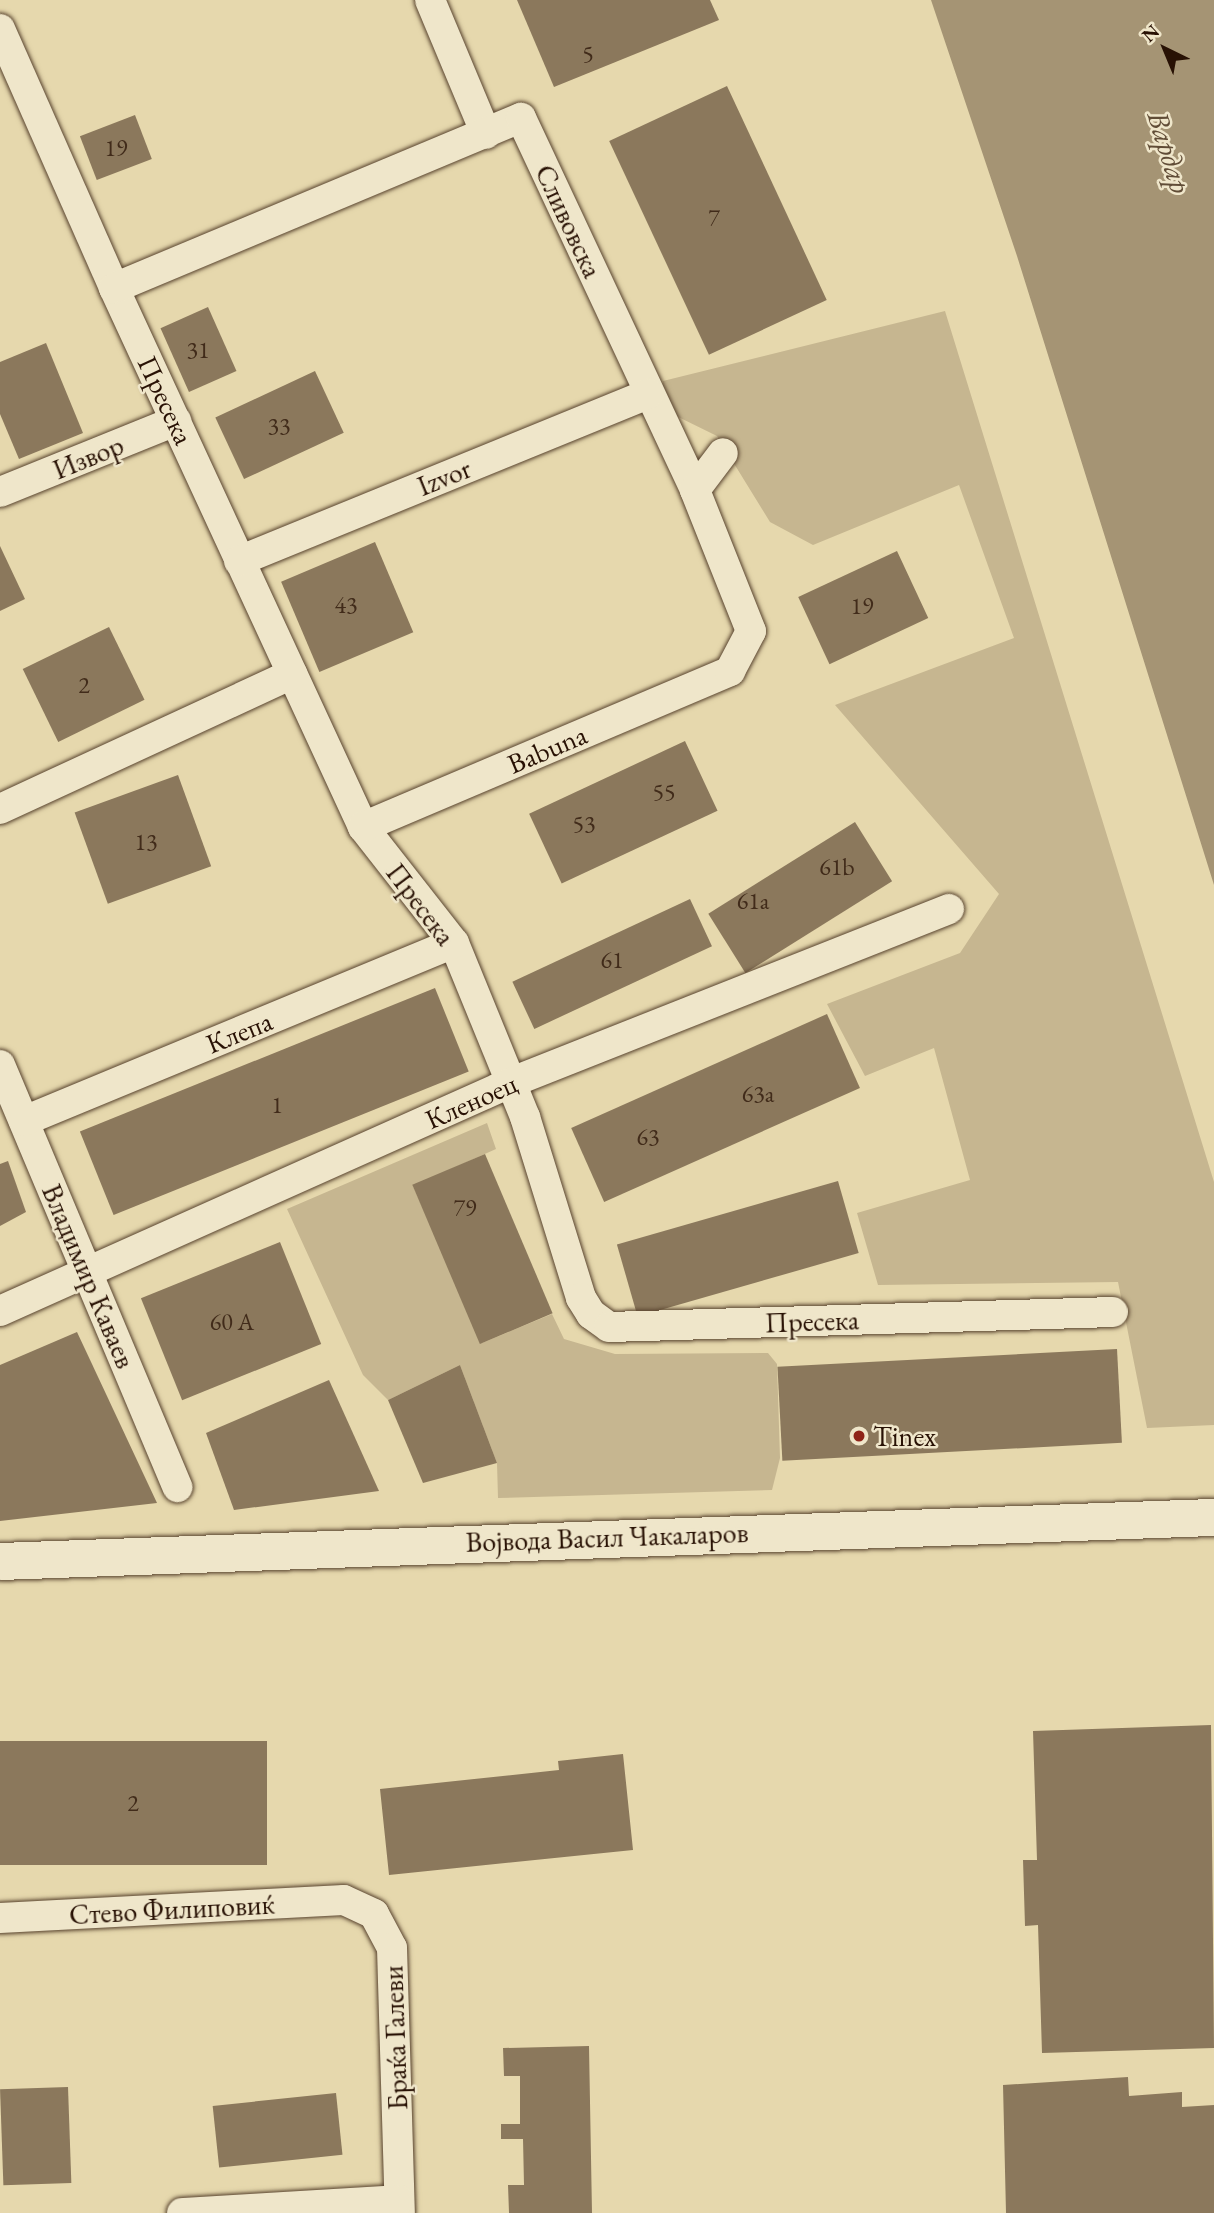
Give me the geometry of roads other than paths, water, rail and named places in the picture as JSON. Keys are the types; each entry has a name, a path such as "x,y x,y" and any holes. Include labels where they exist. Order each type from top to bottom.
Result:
{"street":[{"path":"114,288 486,135 430,0"},
{"name":"Пресека","path":"0,29 114,288 363,827 454,943 512,1082 581,1298 609,1327 1113,1312"},
{"name":"Сливовска","path":"486,135 521,118 695,490 751,631 730,671"},
{"name":"Izvor","path":"239,561 649,394"},
{"name":"Извор","path":"0,492 176,421"},
{"path":"695,490 723,453"},
{"name":"Babuna","path":"363,827 730,671"},
{"path":"0,809 292,674"},
{"name":"Кленоец","path":"0,1311 88,1274 512,1082 949,909"},
{"name":"Клепа","path":"24,1121 454,943"},
{"name":"Владимир Каваев","path":"0,1065 177,1487"},
{"name":"Војвода Васил Чакаларов","path":"0,1561 1214,1517"},
{"name":"Стево Филиповиќ","path":"0,1918 344,1900"},
{"name":"Браќа Галеви","path":"181,2213 400,2207 392,1948 374,1914 344,1900"}],"water":[{"name":"Вардар","path":"931,0 1214,0 1214,885 1017,256"}],"place":[{"name":"Tinex","path":"859,1436"}]}
